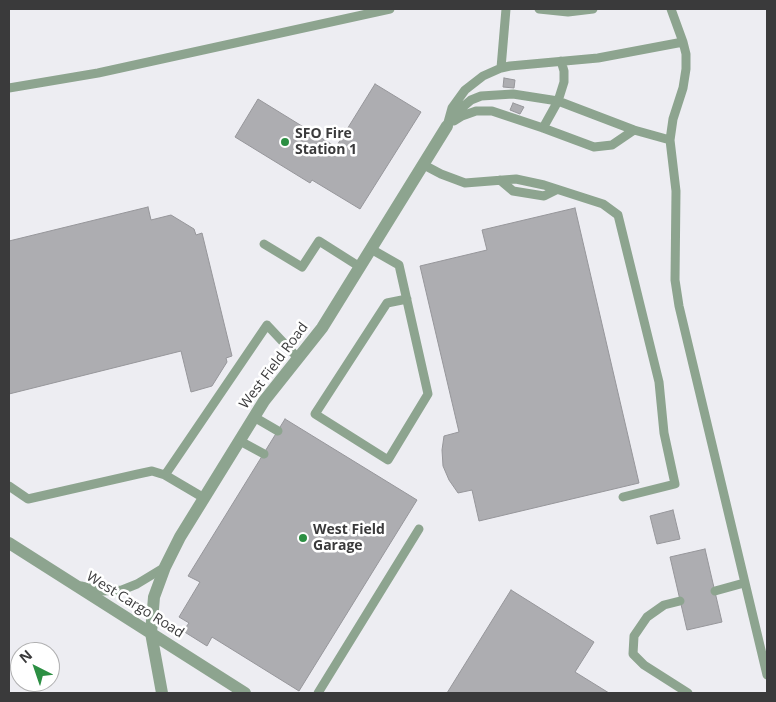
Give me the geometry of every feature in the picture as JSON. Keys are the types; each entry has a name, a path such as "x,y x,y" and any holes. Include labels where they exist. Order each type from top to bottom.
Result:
{"street":[{"name":"West Field Road","path":"162,693 151,633 154,597 165,567 204,498 264,401 322,328 447,126"},
{"name":"West Cargo Road","path":"9,543 245,693"}],"lane":[{"path":"9,88 98,74 390,9"},
{"path":"501,68 506,9"},
{"path":"538,9 568,12 593,9"},
{"path":"671,9 684,42 686,69 683,88 673,119 670,140 676,191 675,280 679,306 767,675"},
{"path":"447,126 452,108 465,90 483,76 501,68 598,58 684,42"},
{"path":"543,128 558,100 564,82 564,71 561,62"},
{"path":"447,126 464,106 481,96 513,94 558,100 634,130 670,140"},
{"path":"447,126 462,116 476,111 492,111 594,147 612,145 634,130"},
{"path":"424,165 441,174 465,182 516,179 603,204 618,216 659,382 664,434 675,484 623,497"},
{"path":"264,244 302,267 318,241 360,267"},
{"path":"371,249 399,265 407,299 428,394 388,460 315,414 387,303 407,299"},
{"path":"165,475 267,325 298,358"},
{"path":"254,418 278,431"},
{"path":"240,441 264,454"},
{"path":"9,486 28,499 35,499 152,471 165,475 204,498"},
{"path":"318,693 419,529"},
{"path":"76,585 102,591 122,590 137,584 165,567"},
{"path":"715,591 744,583"},
{"path":"680,600 664,605 647,617 634,636 633,654 644,665 688,693"}],"building":[{"path":"504,78 515,80 514,88 503,87"},
{"name":"SFO Fire Station 1","path":"375,84 421,112 360,209 312,180 310,183 235,137 258,99 336,147"},
{"path":"513,103 524,107 520,114 510,110"},
{"path":"148,207 151,220 171,215 194,229 196,235 202,233 232,356 226,358 227,362 212,386 191,392 181,351 9,394 9,241"},
{"path":"575,208 639,483 479,521 472,490 458,493 449,480 443,466 442,450 444,436 459,432 420,266 487,250 482,230"},
{"name":"West Field Garage","path":"285,419 417,500 299,691 212,637 207,646 183,631 189,623 179,617 200,582 188,576"},
{"path":"673,510 680,539 657,544 650,516"},
{"path":"705,549 722,622 687,630 670,557"},
{"path":"511,590 594,642 575,672 609,693 447,693"}],"place":[{"name":"SFO Fire Station 1","path":"285,142"},
{"name":"West Field Garage","path":"303,538"}]}
